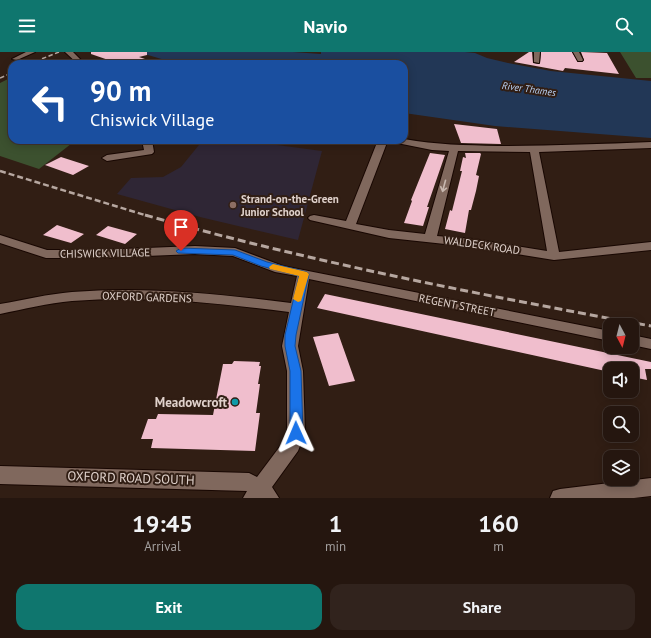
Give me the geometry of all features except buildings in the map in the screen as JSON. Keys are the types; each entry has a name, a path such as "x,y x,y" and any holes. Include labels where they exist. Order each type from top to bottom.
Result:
{"street":[{"path":"15,59 32,52"},
{"path":"68,52 78,60"},
{"path":"537,62 538,52"},
{"path":"576,52 580,60"},
{"path":"408,142 432,147 533,149 651,145"},
{"path":"107,158 150,154 148,144"},
{"path":"350,225 382,144"},
{"path":"430,238 454,148"},
{"path":"533,149 536,154 554,256"},
{"name":"WALDECK ROAD","path":"314,218 389,234 430,238 554,256 651,246"},
{"name":"CHISWICK VILLAGE","path":"0,239 46,254 98,254 195,250 235,252 264,264 304,274"},
{"path":"261,495 292,445 296,433 295,371 290,346 295,308 304,274"},
{"name":"REGENT STREET","path":"304,274 603,335"},
{"name":"OXFORD GARDENS","path":"0,309 80,296 148,295 245,302 295,308"},
{"path":"639,341 651,344"},
{"name":"OXFORD ROAD SOUTH","path":"0,475 249,482 261,495"},
{"path":"560,498 651,487"}],"shaded area":[{"name":"Strand-on-the-Green Junior School","path":"200,144 270,144 322,151 298,240 200,217 117,194 131,178 163,177 181,167"}],"green space":[{"path":"620,52 651,52 651,78 636,78"},
{"path":"8,79 8,144 71,144 39,169 0,156 0,83"}],"water":[{"name":"River Thames","path":"138,52 293,52 321,54 321,52 465,52 475,53 487,58 508,63 551,71 651,81 651,138 495,126 408,114 408,60 165,60"}],"railway":[{"path":"39,60 59,52"},
{"path":"0,78 8,75"},
{"path":"0,171 148,216"},
{"path":"145,215 333,263 460,290 651,326"}],"slow traffic":[{"path":"273,267 304,274 298,299"}],"place":[{"name":"Strand-on-the-Green Junior School","path":"233,205"},
{"name":"Meadowcroft","path":"235,402"}],"route":[{"path":"181,251 195,250 235,252 264,264 304,274 290,335 290,346 295,371 296,433"}]}
